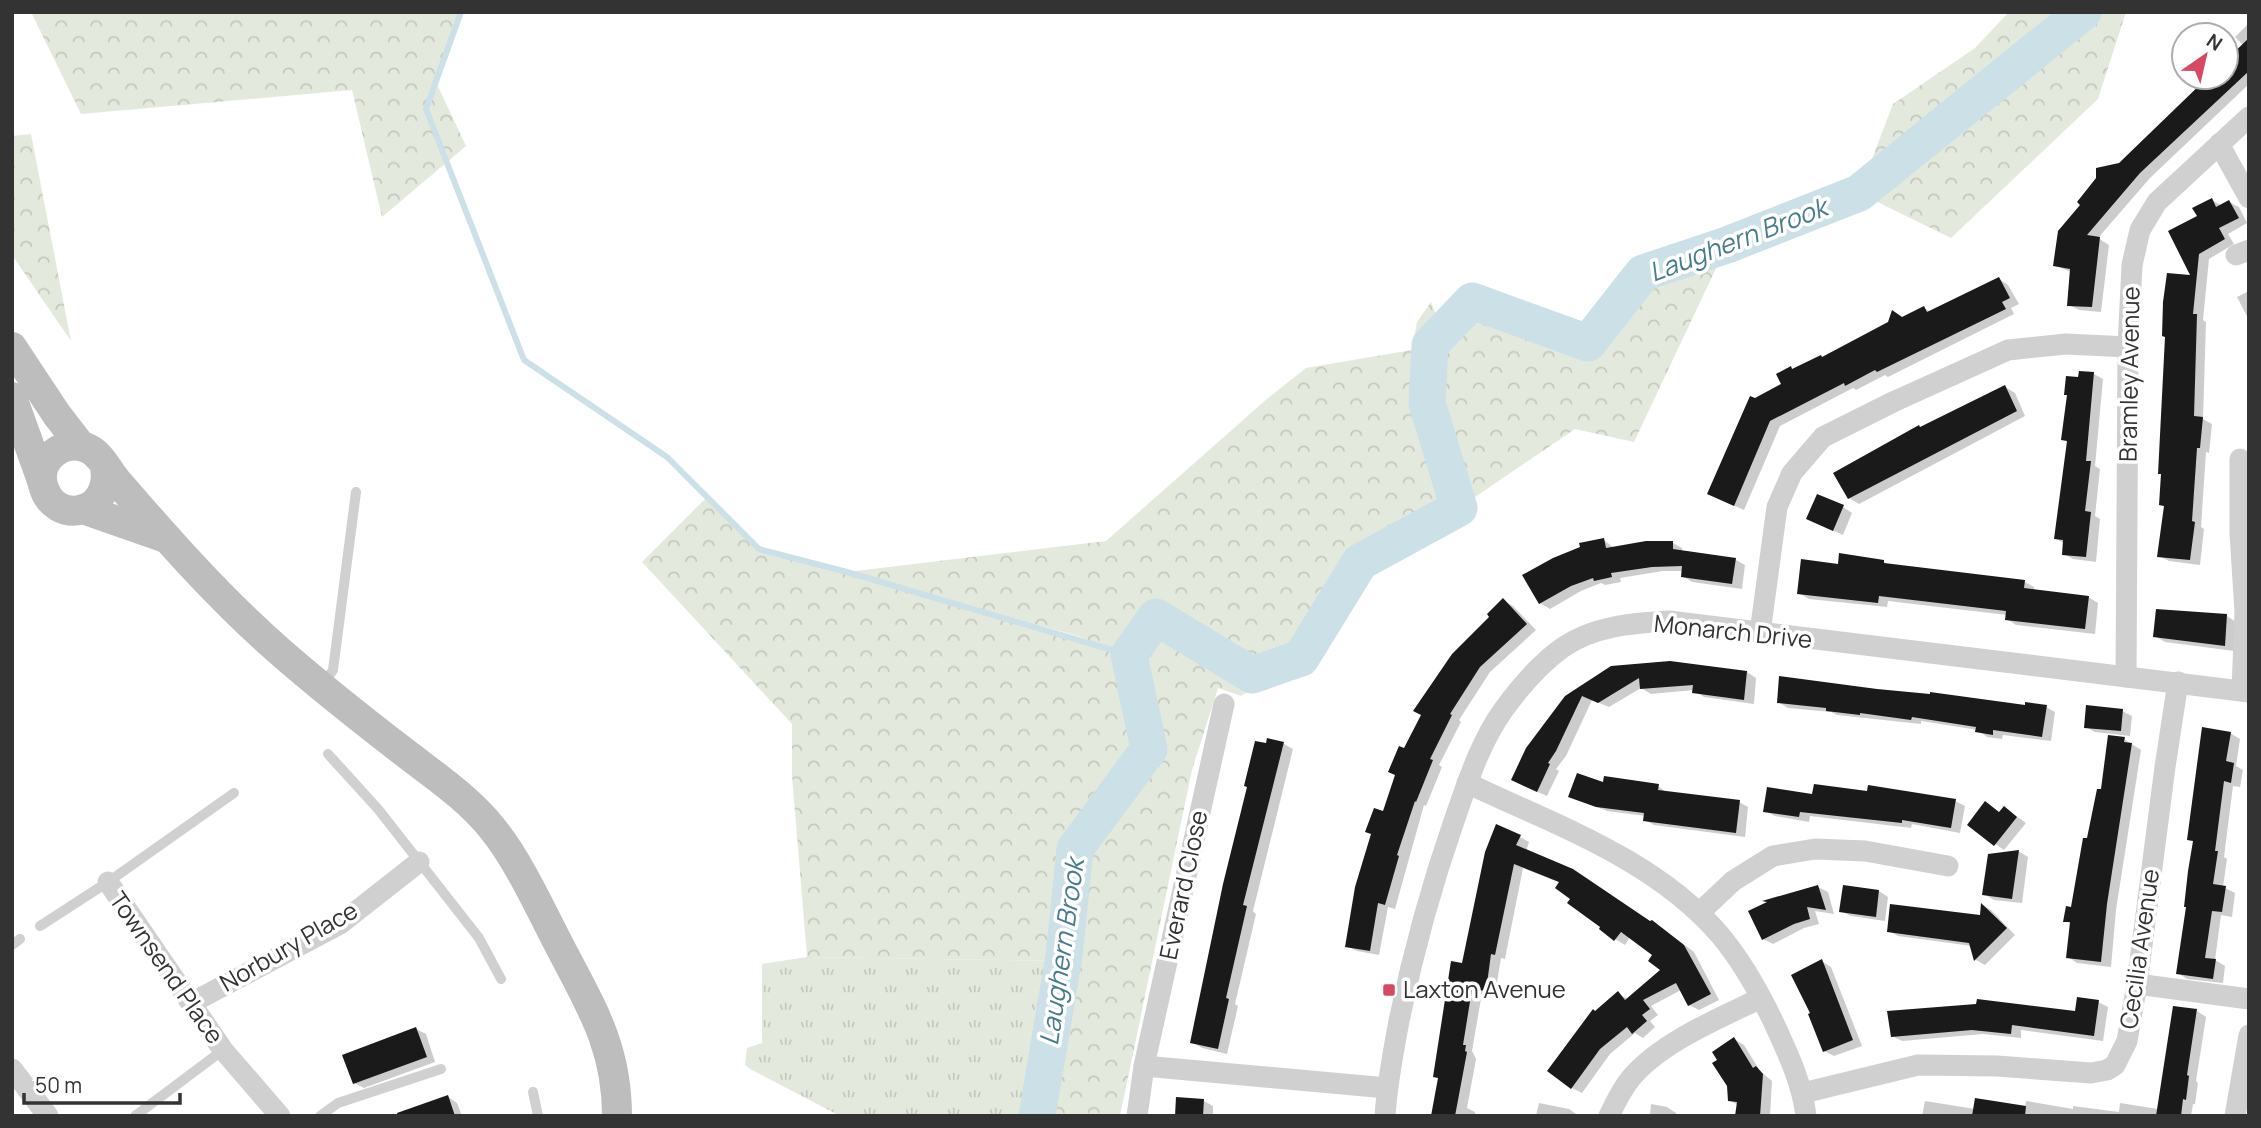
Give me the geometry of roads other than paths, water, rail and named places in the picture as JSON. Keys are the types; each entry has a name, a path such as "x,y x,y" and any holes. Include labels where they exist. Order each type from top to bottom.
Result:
{"main road":[{"path":"12,347 81,446"},
{"path":"12,397 47,496 53,503 72,511 93,504 105,488 105,467"},
{"path":"41,478 52,453 70,446 91,450 166,538 274,646 321,688 455,792 492,828 522,875 597,1018 612,1059 617,1116"},
{"path":"83,509 166,538"}],"street":[{"name":"Bramley Avenue","path":"2126,677 2128,347 2132,265 2140,230 2157,202 2249,117"},
{"path":"2219,144 2249,198"},
{"path":"1760,633 1777,507 1792,473 1822,438 1893,402 2008,350 2066,344 2128,347"},
{"path":"2240,459 2245,691"},
{"name":"Monarch Drive","path":"1385,1116 1387,1088 1406,985 1437,869 1467,783 1503,710 1531,676 1564,647 1608,628 1669,621 2245,691"},
{"name":"Cecilia Avenue","path":"1803,1094 1919,1065 1997,1066 2091,1073 2107,1070 2115,1065 2123,1052 2137,984 2178,682"},
{"name":"Everard Close","path":"1137,1116 1144,1066 1224,704"},
{"path":"1467,783 1613,851 1659,879 1699,913 1721,936 1762,998 1803,1094 1806,1116"},
{"path":"1699,913 1733,881 1773,856 1815,849 1865,851 1948,866"},
{"name":"Norbury Place","path":"191,1003 340,924 419,862"},
{"name":"Townsend Place","path":"108,882 223,1050 280,1116"},
{"path":"2137,984 2249,999"},
{"path":"1609,1116 1632,1077 1656,1056 1709,1024 1762,998"},
{"path":"2235,1116 2249,1035"},
{"path":"1144,1066 1387,1088"},
{"path":"12,1069 48,1116"}],"lane":[{"path":"321,688 333,670 356,492"},
{"path":"328,754 378,809 479,938 501,979"},
{"path":"40,926 108,882 234,793"},
{"path":"135,1116 223,1050"},
{"path":"320,1116 338,1103 441,1069"},
{"path":"533,1092 538,1116"}],"waterway":[{"path":"461,12 426,109 524,360 667,457 759,549 847,572 1129,655"},
{"name":"Laughern Brook","path":"1037,1116 1064,956 1075,849 1149,749 1129,655 1156,617 1252,675 1301,658 1360,562 1459,508 1427,403 1430,345 1472,301 1588,343 1643,273 1727,245 1859,193 2083,12"}],"place":[{"name":"Laxton Avenue","path":"1389,990"}]}
